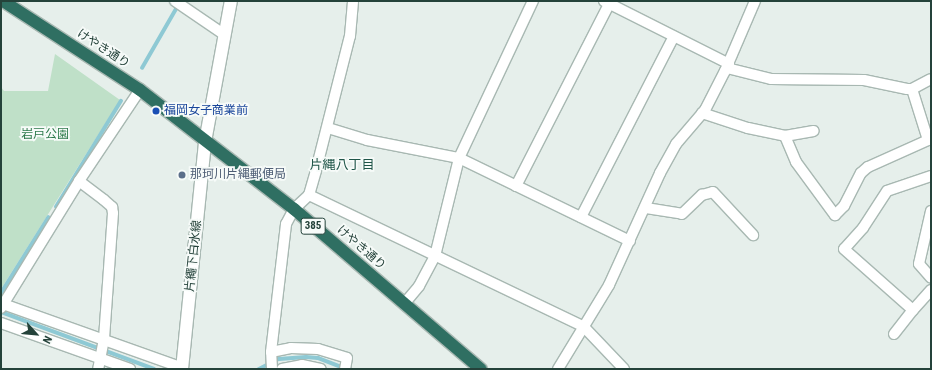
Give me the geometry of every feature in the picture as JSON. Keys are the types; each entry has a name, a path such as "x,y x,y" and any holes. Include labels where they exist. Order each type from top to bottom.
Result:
{"highway":[{"name":"けやき通り","path":"2,1 140,90 205,142 294,209 481,369"}],"main road":[{"name":"片繩下白水線","path":"182,369 205,142 231,1"}],"street":[{"path":"175,1 225,35"},
{"path":"272,369 271,352 286,224 294,209 309,196 328,128 350,36 353,1"},
{"path":"404,304 419,286 435,256 459,158 533,1"},
{"path":"558,369 609,285 676,144 702,113 728,66 754,1"},
{"path":"516,186 607,2 674,36 728,66 771,79 864,80 912,89 931,79"},
{"path":"581,218 674,36"},
{"path":"785,136 796,162 835,215 844,206 856,181 868,167 928,140 912,89"},
{"path":"140,90 79,182 2,306 104,339 182,369"},
{"path":"702,113 753,129 785,136 814,131"},
{"path":"328,128 361,139 459,158 630,241"},
{"path":"913,310 844,249 863,228 887,191 931,176"},
{"path":"79,182 108,203 113,213 104,339 99,357 98,369"},
{"path":"646,208 682,214 702,195 714,192 753,235"},
{"path":"309,196 584,327 624,369"},
{"path":"931,211 919,267 931,278"},
{"path":"894,334 931,290"},
{"path":"1,323 130,369"},
{"path":"271,352 291,348 318,349 347,358 346,369"},
{"path":"282,369 302,365 321,369"}],"green space":[{"name":"岩戸公園","path":"55,54 120,100 1,289 1,87 4,91 48,91"}],"waterway":[{"path":"142,68 176,9"},
{"path":"56,207 121,101"},
{"path":"1,293 48,218"},
{"path":"1,312 154,369"},
{"path":"259,369 279,359 306,357 318,358 344,368"}],"place":[{"name":"福岡女子商業前","path":"156,111"},
{"name":"那珂川片縄郵便局","path":"182,175"}],"district":[{"name":"片縄八丁目","path":"342,165"}]}
